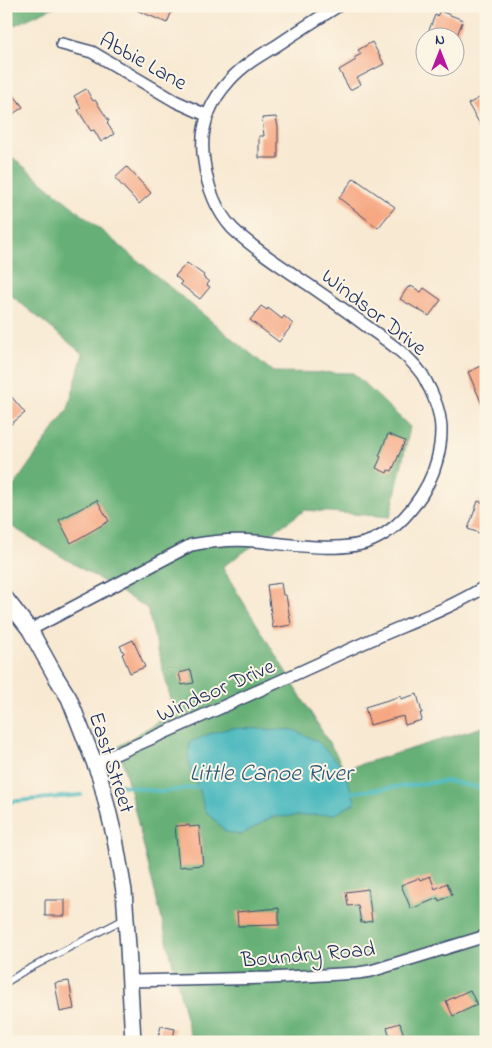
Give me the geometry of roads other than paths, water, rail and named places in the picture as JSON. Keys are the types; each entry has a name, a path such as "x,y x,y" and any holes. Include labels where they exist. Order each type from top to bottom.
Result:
{"street":[{"name":"Windsor Drive","path":"30,630 191,544 217,540 234,540 335,547 373,540 398,522 420,500 435,469 440,450 441,417 423,375 412,362 383,338 270,258 232,227 216,203 206,178 202,150 206,115 228,82 240,70 338,6"},
{"name":"Abbie Lane","path":"62,44 92,52 174,101 206,115"},
{"name":"Windsor Drive","path":"95,763 246,698 463,599 486,586"},
{"name":"East Street","path":"6,599 30,630 69,698 95,763 115,839 124,891 133,1042"},
{"name":"Boundry Road","path":"130,981 270,978 358,973 371,971 486,936"}],"lane":[{"path":"6,983 21,973 126,918"}],"water":[{"path":"230,728 294,730 317,741 341,765 356,802 336,814 272,817 241,835 226,832 204,809 200,790 190,770 188,755 190,742"}],"waterway":[{"name":"Little Canoe River","path":"347,793 447,781 486,789"},
{"name":"Little Canoe River","path":"115,784 162,792 203,786"},
{"name":"Little Canoe River","path":"6,802 81,795"}]}
